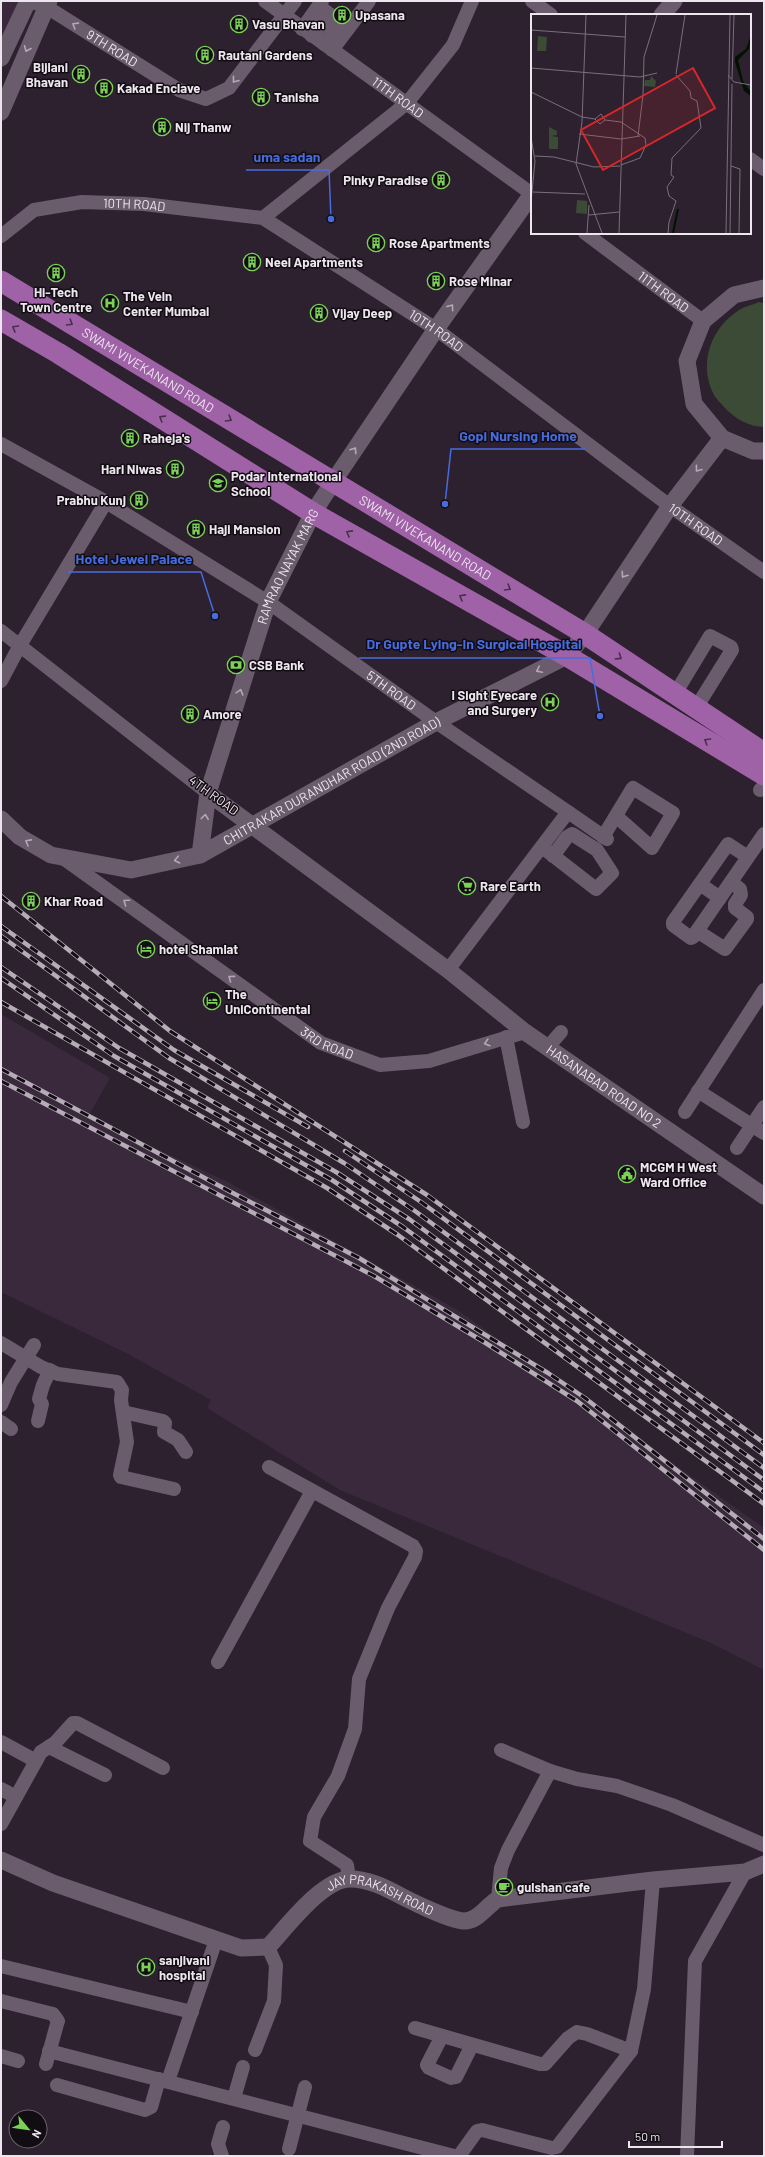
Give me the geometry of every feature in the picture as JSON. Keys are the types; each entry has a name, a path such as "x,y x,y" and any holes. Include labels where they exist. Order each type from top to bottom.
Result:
{"main road":[{"name":"SWAMI VIVEKANAND ROAD","path":"1,281 585,634 696,708 739,748 763,784"},
{"name":"SWAMI VIVEKANAND ROAD","path":"1,320 58,353 313,512 566,656 739,748 764,753"}],"street":[{"name":"11TH ROAD","path":"264,1 531,193"},
{"path":"295,1 310,34"},
{"path":"310,34 329,13 370,1"},
{"path":"263,218 407,103 453,45 472,1"},
{"path":"532,1 550,14"},
{"path":"663,14 674,1"},
{"path":"1,58 38,2"},
{"path":"1,112 38,2"},
{"name":"9TH ROAD","path":"38,2 179,90 206,99 229,88 310,34"},
{"path":"310,34 329,13"},
{"path":"310,34 329,13"},
{"path":"751,160 764,169"},
{"name":"RAMRAO NAYAK MARG","path":"200,855 208,793 268,602 313,512 436,329 531,195"},
{"name":"10TH ROAD","path":"1,236 34,210 82,202 144,204 263,218 436,329 670,506 764,572"},
{"name":"11TH ROAD","path":"586,234 703,321"},
{"path":"764,288 734,295 703,321 687,361 694,404 722,438 753,451 764,451"},
{"name":"CHITRAKAR DURANDHAR ROAD (2ND ROAD)","path":"1,819 20,837 51,855 131,870 200,855 255,826 436,722 566,656 585,634 670,506 722,438"},
{"name":"5TH ROAD","path":"1,444 106,502 268,602 436,722 602,836"},
{"path":"1,681 19,646 106,502"},
{"name":"4TH ROAD","path":"1,631 208,793 255,826 448,970"},
{"path":"675,694 710,636 731,647 732,650 696,708"},
{"path":"448,970 568,812"},
{"path":"589,845 602,836 616,816"},
{"path":"542,847 553,856 597,890 612,871 601,859 599,852 572,834 567,837 553,856"},
{"path":"748,857 728,844 673,924 691,938 697,931 764,834"},
{"name":"3RD ROAD","path":"60,856 321,1042 380,1065 429,1061 525,1032"},
{"path":"697,931 723,948 727,947 747,917 735,908 735,904 741,891 731,882"},
{"path":"700,884 720,898"},
{"name":"HASANABAD ROAD NO 2","path":"448,970 525,1032 764,1196"},
{"path":"685,1112 763,993"},
{"path":"548,1047 561,1032"},
{"path":"506,1038 523,1122"},
{"path":"698,1092 764,1133"},
{"path":"737,1148 764,1107"},
{"path":"1,1343 58,1374 117,1382 122,1390 121,1400 127,1442 120,1472 121,1477 174,1489"},
{"path":"1,1405 26,1357 34,1345"},
{"path":"38,1420 42,1404 39,1399 43,1384 50,1370"},
{"path":"123,1412 164,1421 164,1432 178,1440 186,1452"},
{"path":"269,1467 413,1546 416,1551 415,1557 388,1608 359,1679 355,1729 338,1776 314,1817 310,1841 347,1865 350,1879"},
{"path":"218,1662 312,1491"},
{"path":"1,1824 41,1752 55,1743 73,1723 77,1723 163,1768"},
{"path":"1,1742 36,1761"},
{"path":"49,1747 105,1775"},
{"path":"501,1750 550,1771 577,1779 617,1786 697,1815 764,1845"},
{"path":"550,1771 508,1850 502,1868 498,1899 653,1880 745,1872 764,1864"},
{"path":"1,1789 16,1797"},
{"path":"1,1860 53,1883 216,1940 241,1948 268,1948 276,1965 274,2001 255,2050"},
{"path":"687,2156 695,1961 745,1872"},
{"name":"JAY PRAKASH ROAD","path":"268,1948 317,1894 350,1879 380,1885 422,1907 464,1921 480,1915 490,1904 498,1899"},
{"path":"459,2156 478,2132 482,2130 552,2148 557,2146 631,2050 644,1989 653,1880"},
{"path":"56,2085 145,2110 151,2107 164,2080 192,2012 216,1940"},
{"path":"1,1966 192,2012"},
{"path":"1,2001 53,2014 58,2021 47,2057 164,2080 454,2156"},
{"path":"415,2028 540,2064 545,2064 568,2038 577,2032 587,2034 631,2050"},
{"path":"442,2036 427,2065 429,2068 452,2078 456,2077 472,2045"},
{"path":"1,2056 18,2061"},
{"path":"234,2098 243,2067"},
{"path":"289,2148 305,2087"},
{"path":"222,2156 218,2144 223,2127"}],"shaded area":[{"path":"1,1 24,1 1,52"},
{"path":"1,1014 110,1078 88,1117 226,1181 456,1309 764,1528 764,1670 711,1643 340,1490 207,1408 211,1400 126,1353 1,1292"}],"green space":[{"path":"759,302 764,303 764,427 747,424 728,411 714,395 707,369 710,346 721,326 739,310"}],"railway":[{"path":"1,896 170,1031 427,1195 764,1443"},
{"path":"1,926 174,1050 308,1127"},
{"path":"1,936 169,1058 344,1163 415,1211 764,1468"},
{"path":"1,967 119,1048 336,1172 409,1219 764,1480"},
{"path":"1,978 114,1056 332,1180 403,1227 764,1492"},
{"path":"1,1002 327,1188 398,1235 764,1504"},
{"path":"1,1069 229,1191 359,1258 548,1373 585,1398 764,1539"},
{"path":"1,1081 374,1276 484,1342 577,1401 764,1550"},
{"path":"345,1151 421,1202 764,1455"}],"place":[{"name":"Upasana","path":"342,15"},
{"name":"Vasu Bhavan","path":"239,24"},
{"name":"Rautani Gardens","path":"205,55"},
{"name":"Bijlani Bhavan","path":"81,74"},
{"name":"Kakad Enclave","path":"104,88"},
{"name":"Tanisha","path":"261,97"},
{"name":"Nij Thanw","path":"162,127"},
{"name":"Pinky Paradise","path":"441,180"},
{"name":"uma sadan","path":"331,219"},
{"name":"Rose Apartments","path":"376,243"},
{"name":"Neel Apartments","path":"252,262"},
{"name":"Hi-Tech Town Centre","path":"56,273"},
{"name":"Rose Minar","path":"436,281"},
{"name":"The Vein Center Mumbai","path":"110,303"},
{"name":"Vijay Deep","path":"319,313"},
{"name":"Raheja's","path":"130,438"},
{"name":"Hari Niwas","path":"175,469"},
{"name":"Podar International School","path":"218,483"},
{"name":"Prabhu Kunj","path":"139,500"},
{"name":"Gopi Nursing Home","path":"445,504"},
{"name":"Haji Mansion","path":"196,529"},
{"name":"Hotel Jewel Palace","path":"215,616"},
{"name":"CSB Bank","path":"236,665"},
{"name":"I Sight Eyecare and Surgery","path":"550,702"},
{"name":"Amore","path":"190,714"},
{"name":"Dr Gupte Lying-In Surgical Hospital","path":"600,716"},
{"name":"Rare Earth","path":"467,886"},
{"name":"Khar Road","path":"31,901"},
{"name":"hotel Shamlat","path":"146,949"},
{"name":"The UniContinental","path":"212,1001"},
{"name":"MCGM H West Ward Office","path":"627,1174"},
{"name":"gulshan cafe","path":"504,1887"},
{"name":"sanjivani hospital","path":"146,1967"}]}
